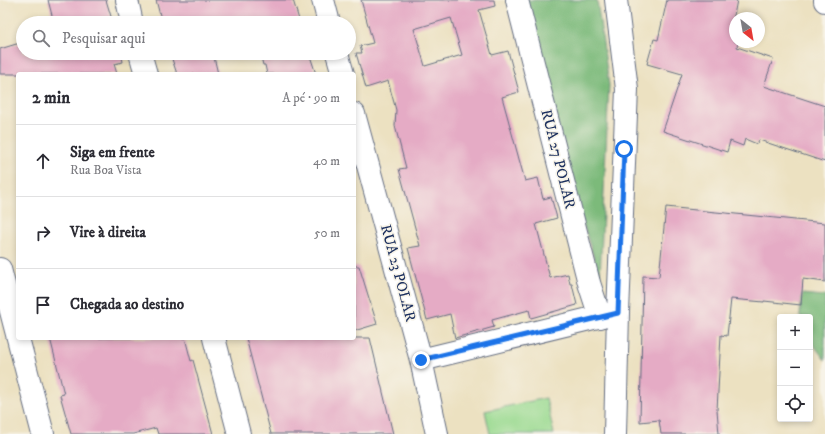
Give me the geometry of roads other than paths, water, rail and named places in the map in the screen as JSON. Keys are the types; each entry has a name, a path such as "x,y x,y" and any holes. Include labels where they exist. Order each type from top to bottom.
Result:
{"street":[{"path":"126,0 130,16"},
{"path":"323,0 327,16"},
{"name":"RUA 27 POLAR","path":"517,0 587,275 609,315"},
{"path":"615,434 609,315 627,89 616,0"},
{"path":"142,60 145,72"},
{"path":"339,60 342,72"},
{"name":"RUA 23 POLAR","path":"356,121 421,360 437,434"},
{"path":"0,269 16,330"},
{"path":"421,360 609,315"},
{"path":"19,340 43,434"},
{"path":"215,340 239,434"}]}
